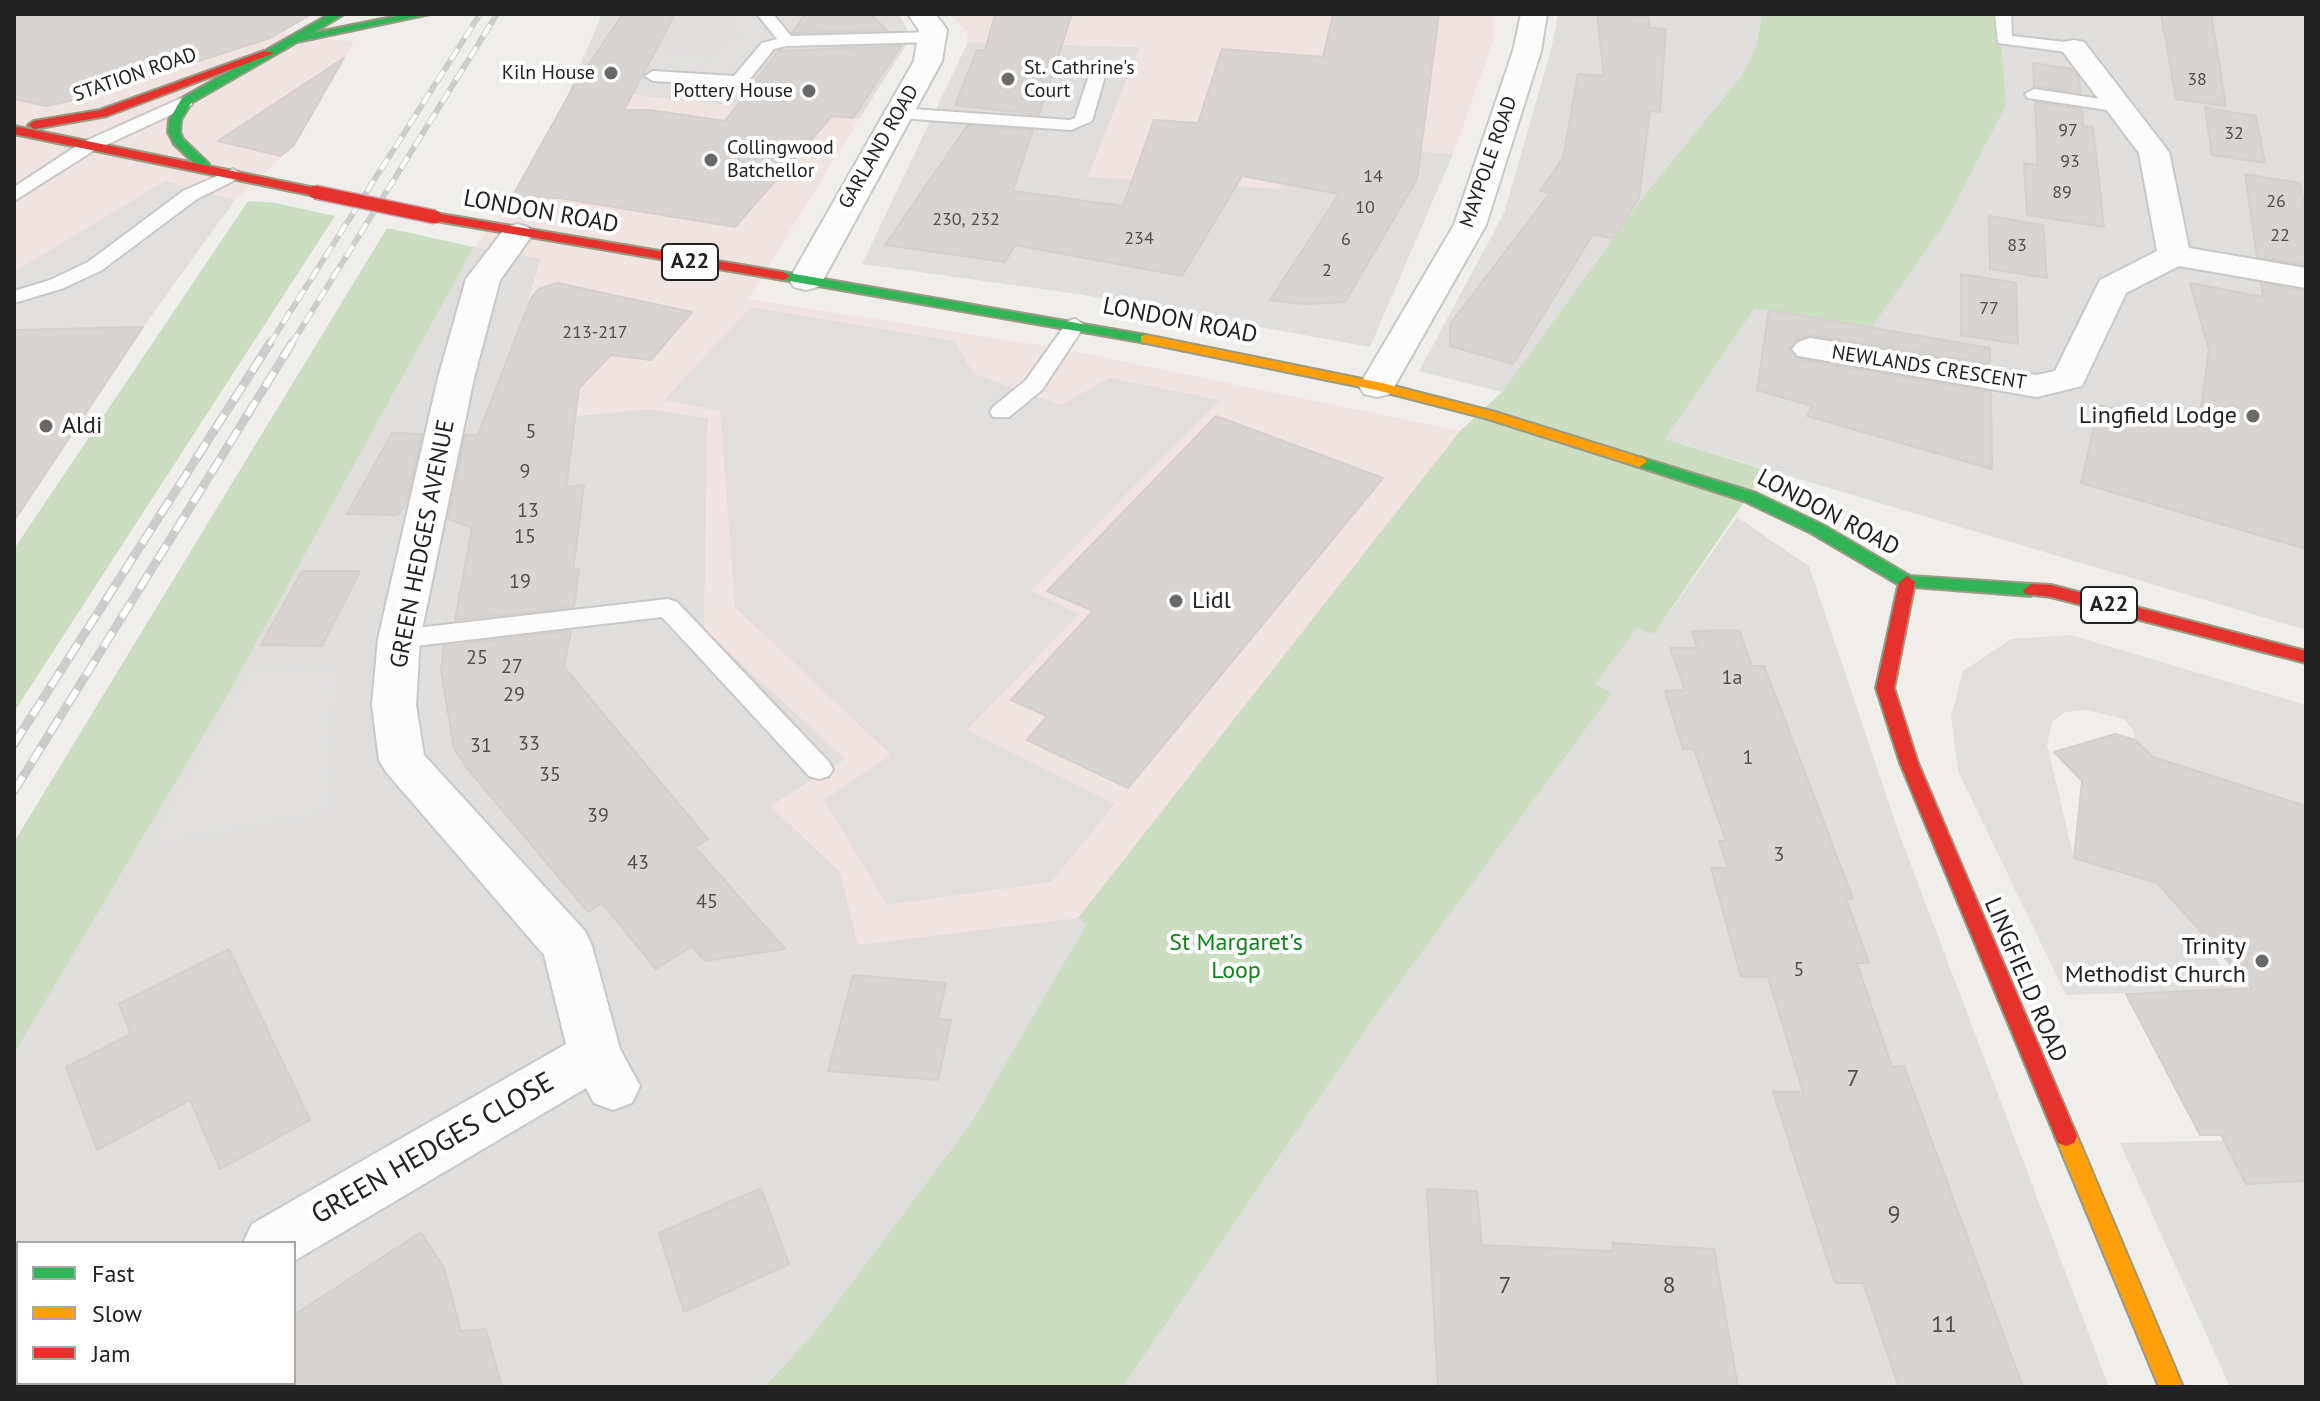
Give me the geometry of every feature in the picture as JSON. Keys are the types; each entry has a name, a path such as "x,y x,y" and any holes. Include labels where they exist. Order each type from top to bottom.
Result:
{"main road":[{"name":"STATION ROAD","path":"14,128 103,113 268,53 299,39 338,14"},
{"path":"299,39 424,14"},
{"name":"STATION ROAD","path":"205,167 178,141 174,132 175,120 186,101 268,53"},
{"name":"LONDON ROAD","path":"14,128 87,147 205,167 517,234 1075,325 1377,386 1490,415 1750,497 1817,529 1907,582 2051,591 2306,657"},
{"name":"LINGFIELD ROAD","path":"1907,582 1885,688 1909,763 2171,1387"}],"street":[{"name":"MAYPOLE ROAD","path":"1377,386 1470,225 1527,51 1534,14"},
{"name":"GARLAND ROAD","path":"806,280 928,61 927,26"},
{"path":"2074,48 2154,152 2174,255 2306,278"},
{"name":"GREEN HEDGES AVENUE","path":"517,234 483,279 456,378 399,639 394,705 402,760 478,850 567,946 604,1070"},
{"name":"NEWLANDS CRESCENT","path":"1810,349 2037,386 2069,378 2112,287 2174,255"},
{"name":"GREEN HEDGES CLOSE","path":"276,1241 604,1070"}],"lane":[{"path":"765,14 787,41"},
{"path":"2003,14 2004,40 2074,48"},
{"path":"653,76 739,81 768,46 787,41 927,26"},
{"path":"898,113 1071,125 1083,121 1099,69"},
{"path":"2034,94 2121,107"},
{"path":"14,195 87,147 186,101"},
{"path":"14,297 57,284 95,266 164,213 233,174"},
{"path":"1001,412 1034,385 1075,325"},
{"path":"399,639 668,608 819,769"}],"shaded area":[{"path":"14,14 286,23 288,37 354,41 294,145 235,200 143,327 14,521"},
{"path":"602,14 899,14 908,31 905,47 859,119 625,94 568,94"},
{"path":"728,14 786,14 801,30 736,106 625,94 654,53 712,59 730,40 743,37"},
{"path":"949,14 1494,14 1493,42 1453,154 1306,140 1279,189 1088,177 1140,47 968,42 967,32"},
{"path":"1558,14 1762,14 1756,46 1742,75 1646,193 1502,392 1419,371 1504,213 1551,50"},
{"path":"1999,14 2306,14 2306,630 1665,439 1755,308 1944,225"},
{"path":"968,42 1140,47 1088,177 1306,140 1453,154 1370,347 1078,294 862,264"},
{"path":"568,94 625,94 859,119 748,299 1058,348 1461,431 1078,918 858,945 840,872 771,806 845,759 704,629 708,418 648,409 491,424 501,375 531,298 541,259 474,247 508,207"},
{"path":"165,181 235,200 143,327 14,330 14,272"},
{"path":"474,247 541,258 492,424 648,409 708,418 704,629 846,759 771,806 840,872 858,944 1078,918 1087,924 971,1123 814,1333 764,1387 14,1387 14,1054 230,691"},
{"path":"751,307 954,341 974,374 1061,405 1109,378 1220,400 1031,591 1079,614 967,730 1115,804 1051,882 887,905 824,800 891,755 735,607 720,411 664,400"},
{"path":"1737,517 1809,566 1900,836 2109,1387 1123,1387 1375,1016 1611,693 1594,685 1637,627 1654,634"},
{"path":"2071,635 2306,705 2306,806 2153,757 2135,740 2134,731 2124,719 2087,710 2065,712 2052,722 2047,745 2074,858 2157,883 2201,932 2233,989 2066,995 1958,771 1951,716 1963,671 2011,639"},
{"path":"336,670 326,811 149,845 249,672"},
{"path":"2306,1138 2306,1387 2230,1387 2120,1143"}],"green space":[{"name":"St Margaret's Loop","path":"1762,14 1999,14 2006,105 1944,225 1871,328 1755,308 1665,439 1766,470 1654,634 1637,628 1595,684 1612,693 1375,1016 1123,1387 764,1387 814,1333 971,1123 1086,925 1078,918 1460,431 1502,392 1646,193 1742,75 1756,46"},
{"path":"248,201 276,203 335,216 14,712 14,549"},
{"path":"387,228 474,247 230,691 14,1054 14,842"}],"building":[{"path":"14,14 312,14 270,38 88,97 46,106 14,99"},
{"path":"623,14 675,14 624,110 650,110 725,121 778,51 901,46 853,118 832,116 735,227 559,198 512,197 575,84"},
{"path":"805,14 870,14 887,30 792,33"},
{"name":"St. Cathrine's Court","path":"995,14 1072,14 1039,115 955,105 977,50 985,51"},
{"path":"1333,14 1439,14 1417,179 1345,302 1304,304 1270,300 1339,194 1242,176 1182,276 1015,245 1005,262 885,245 967,126 1033,130 1013,191 1123,206 1154,120 1198,123 1222,49 1323,57"},
{"path":"1597,14 1648,17 1650,28 1666,29 1660,112 1650,111 1639,198 1613,239 1593,234 1513,364 1450,346 1450,324 1550,193 1540,191 1563,158 1578,74 1604,76"},
{"path":"2161,14 2211,14 2226,106 2176,99"},
{"path":"344,58 294,145 281,156 218,141"},
{"path":"2033,63 2072,69 2079,78 2080,93 2034,86"},
{"path":"2035,102 2082,109 2083,126 2093,127 2104,227 2027,215 2024,163 2038,165"},
{"path":"2205,108 2256,116 2265,163 2212,155"},
{"path":"2245,174 2300,183 2306,214 2306,265 2257,257"},
{"path":"1989,216 2043,225 2047,278 1990,269"},
{"path":"1961,274 2016,283 2018,344 1961,335"},
{"path":"557,283 692,312 651,360 611,355 579,388 566,487 584,485 573,570 579,569 574,607 455,620 472,528 448,519 465,435 478,435 531,298 539,289"},
{"name":"Lingfield Lodge","path":"2190,283 2263,297 2261,283 2306,291 2306,549 2081,483 2099,405 2198,427 2209,350"},
{"path":"1769,310 1990,348 1990,364 1810,335 1797,339 1789,349 1798,359 1991,392 1992,469 1807,416 1812,406 1757,390"},
{"name":"Aldi","path":"143,327 14,521 14,330"},
{"name":"Lidl","path":"1216,416 1383,478 1128,788 1027,740 1047,716 1011,700 1093,611 1047,591"},
{"path":"392,433 422,434 406,504 398,515 347,514"},
{"path":"302,571 360,571 322,646 261,645"},
{"path":"1739,630 1752,666 1764,666 1853,899 1846,899 1869,963 1857,963 1892,1067 1904,1066 2023,1387 1899,1387 1863,1283 1835,1283 1773,1092 1803,1092 1768,977 1741,977 1711,868 1728,868 1719,841 1726,841 1694,749 1683,749 1665,691 1685,690 1670,648 1697,648 1692,631"},
{"path":"571,631 564,667 708,839 695,847 785,949 705,961 692,946 656,969 602,903 588,912 466,767 454,748 441,671 444,646"},
{"name":"Trinity Methodist Church","path":"2115,734 2135,740 2153,757 2306,806 2306,1181 2246,1184 2221,1135 2200,1135 2126,994 2252,988 2157,883 2074,858 2082,781 2054,752"},
{"path":"229,949 310,1120 220,1169 190,1100 97,1150 66,1067 131,1034 119,1004"},
{"path":"853,975 946,983 938,1019 951,1020 938,1080 828,1071"},
{"path":"761,1188 789,1264 684,1312 659,1233"},
{"path":"1427,1189 1477,1191 1482,1245 1613,1251 1612,1243 1714,1249 1738,1387 1438,1387"},
{"path":"421,1232 444,1268 461,1331 486,1329 502,1387 294,1387 296,1314"}],"railway":[{"path":"269,345 480,14"},
{"path":"291,345 497,14"},
{"path":"14,744 270,343"},
{"path":"14,791 292,343"}],"traffic: fast":[{"path":"205,167 178,141 174,132 175,120 186,101 338,14"},
{"path":"299,39 424,14"},
{"path":"783,276 1146,339"},
{"path":"1639,462 1750,497 1817,529 1907,582 2031,590"}],"traffic: slow":[{"path":"1146,339 1377,386 1490,415 1639,462"},
{"path":"2066,1136 2171,1387"}],"traffic: jam":[{"path":"34,125 103,113 268,53"},
{"path":"14,130 315,192"},
{"path":"315,192 435,217"},
{"path":"435,217 783,276"},
{"path":"1907,582 1885,688 1909,763 2066,1136"},
{"path":"2031,590 2051,591 2306,657"}],"place":[{"name":"Kiln House","path":"611,73"},
{"name":"St. Cathrine's Court","path":"1008,79"},
{"name":"Pottery House","path":"809,91"},
{"name":"Collingwood Batchellor","path":"711,160"},
{"name":"Lingfield Lodge","path":"2253,416"},
{"name":"Aldi","path":"46,426"},
{"name":"Lidl","path":"1176,601"},
{"name":"Trinity Methodist Church","path":"2262,961"}]}
